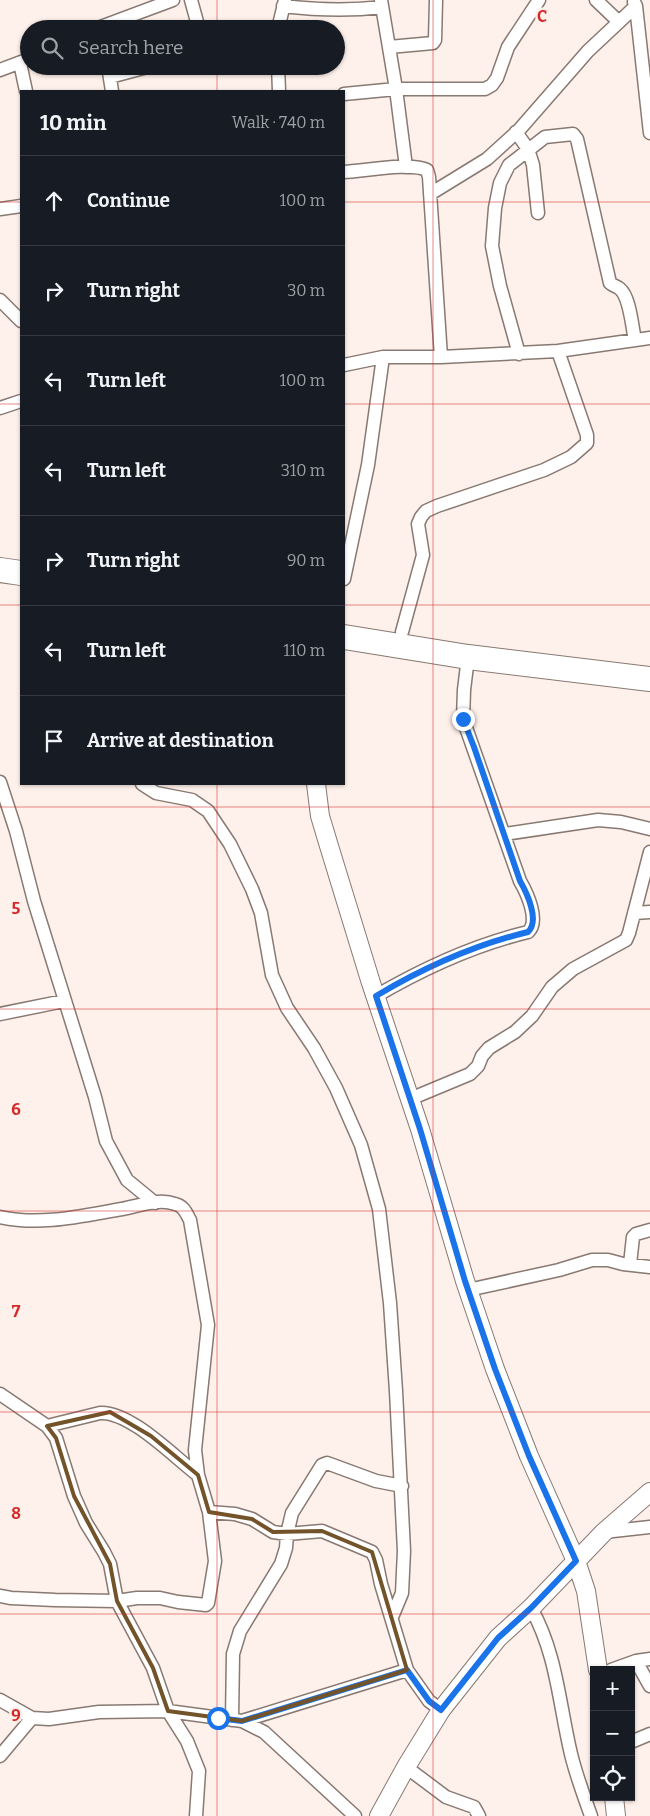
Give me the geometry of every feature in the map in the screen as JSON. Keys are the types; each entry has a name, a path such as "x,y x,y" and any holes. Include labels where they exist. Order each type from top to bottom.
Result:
{"highway":[{"path":"345,623 475,644 650,665"},
{"path":"345,637 468,657 650,679"}],"street":[{"path":"115,20 150,4 173,0"},
{"path":"191,0 197,20"},
{"path":"389,47 433,42 435,40 436,0"},
{"path":"345,94 396,89 485,89 492,85 497,78 508,47 539,0"},
{"path":"596,0 619,22"},
{"path":"280,20 284,3 320,10 353,10 382,4 406,167"},
{"path":"430,194 487,159 516,132 588,51 619,22 634,3"},
{"path":"634,3 650,133"},
{"path":"0,70 20,63"},
{"path":"25,75 26,90"},
{"path":"109,75 112,90"},
{"path":"278,75 279,90"},
{"path":"516,132 528,149 533,165 538,213"},
{"path":"519,354 500,286 492,246 495,208 500,183 509,165 528,149 545,138 565,135 576,136 610,283 619,288 626,298 635,340"},
{"path":"345,172 406,167 421,167 427,170 441,357"},
{"path":"0,209 20,206"},
{"path":"0,300 20,320"},
{"path":"345,365 383,357 441,357 558,351 650,338"},
{"path":"402,632 423,555 418,524 426,511 544,470 571,457 587,443 587,435 558,351"},
{"path":"345,574 368,465 383,357"},
{"path":"0,408 20,401"},
{"path":"376,996 435,964 490,943 528,932 532,928 530,902 520,881 463,719 468,657"},
{"path":"144,785 156,793 192,800 208,811 230,844 252,889 261,913 272,975 287,1008 314,1048 336,1088 361,1145 379,1209 390,1303 402,1486 404,1551 402,1593 392,1617"},
{"path":"316,785 320,816 329,846 410,1099 468,1290 502,1387 529,1456 576,1561 586,1591 597,1666"},
{"path":"1,787 16,831 34,901 92,1088 106,1141 127,1180 155,1203"},
{"path":"504,834 598,820 621,822 650,829"},
{"path":"410,1099 470,1074 478,1066 482,1056 489,1048 515,1032 532,1016 552,987 573,969 626,940 650,852"},
{"path":"634,913 650,912"},
{"path":"0,1014 64,1001"},
{"path":"0,1217 15,1220 55,1221 155,1203 174,1203 183,1207 190,1220 208,1325 195,1450 198,1475 209,1512 215,1561 208,1603 202,1605 160,1598 138,1598 117,1601 11,1598 0,1596"},
{"path":"630,1264 633,1237 636,1234 650,1230"},
{"path":"468,1290 559,1270 592,1260 608,1260 650,1267"},
{"path":"0,1394 46,1426 56,1438 74,1496 110,1564 117,1601 153,1668 168,1711 187,1741 199,1771 196,1816"},
{"path":"46,1426 100,1412 110,1412 120,1416 151,1436 176,1459 198,1475"},
{"path":"237,1720 233,1654 240,1631 280,1564 286,1548 292,1513 324,1463 376,1481 402,1486"},
{"path":"379,1816 441,1710 498,1638 531,1608 604,1532 650,1492"},
{"path":"209,1512 235,1514 252,1519 273,1532 287,1534 322,1531 372,1552 376,1560 381,1584 407,1670 429,1701 441,1710"},
{"path":"604,1532 650,1527"},
{"path":"531,1608 542,1627 551,1654 571,1756 591,1816"},
{"path":"623,1666 636,1661 650,1659"},
{"path":"636,1661 650,1686"},
{"path":"237,1720 407,1670"},
{"path":"0,1700 32,1718 49,1719 100,1712 168,1711 237,1720 264,1732 355,1816"},
{"path":"0,1756 32,1718"},
{"path":"635,1740 650,1734"},
{"path":"406,1767 446,1797 474,1807 479,1816"},
{"path":"614,1801 616,1816"}],"highlighted area":[{"path":"110,1412 151,1436 198,1475 209,1512 252,1519 273,1532 322,1531 372,1552 407,1670 242,1721 168,1711 153,1668 117,1601 110,1564 74,1496 56,1438 47,1426"}],"route":[{"path":"218,1718 242,1721 407,1670 429,1701 441,1710 498,1638 531,1608 576,1561 529,1456 495,1369 465,1281 420,1129 376,996 435,964 490,943 528,932 532,928 530,902 520,881 463,719"}]}
